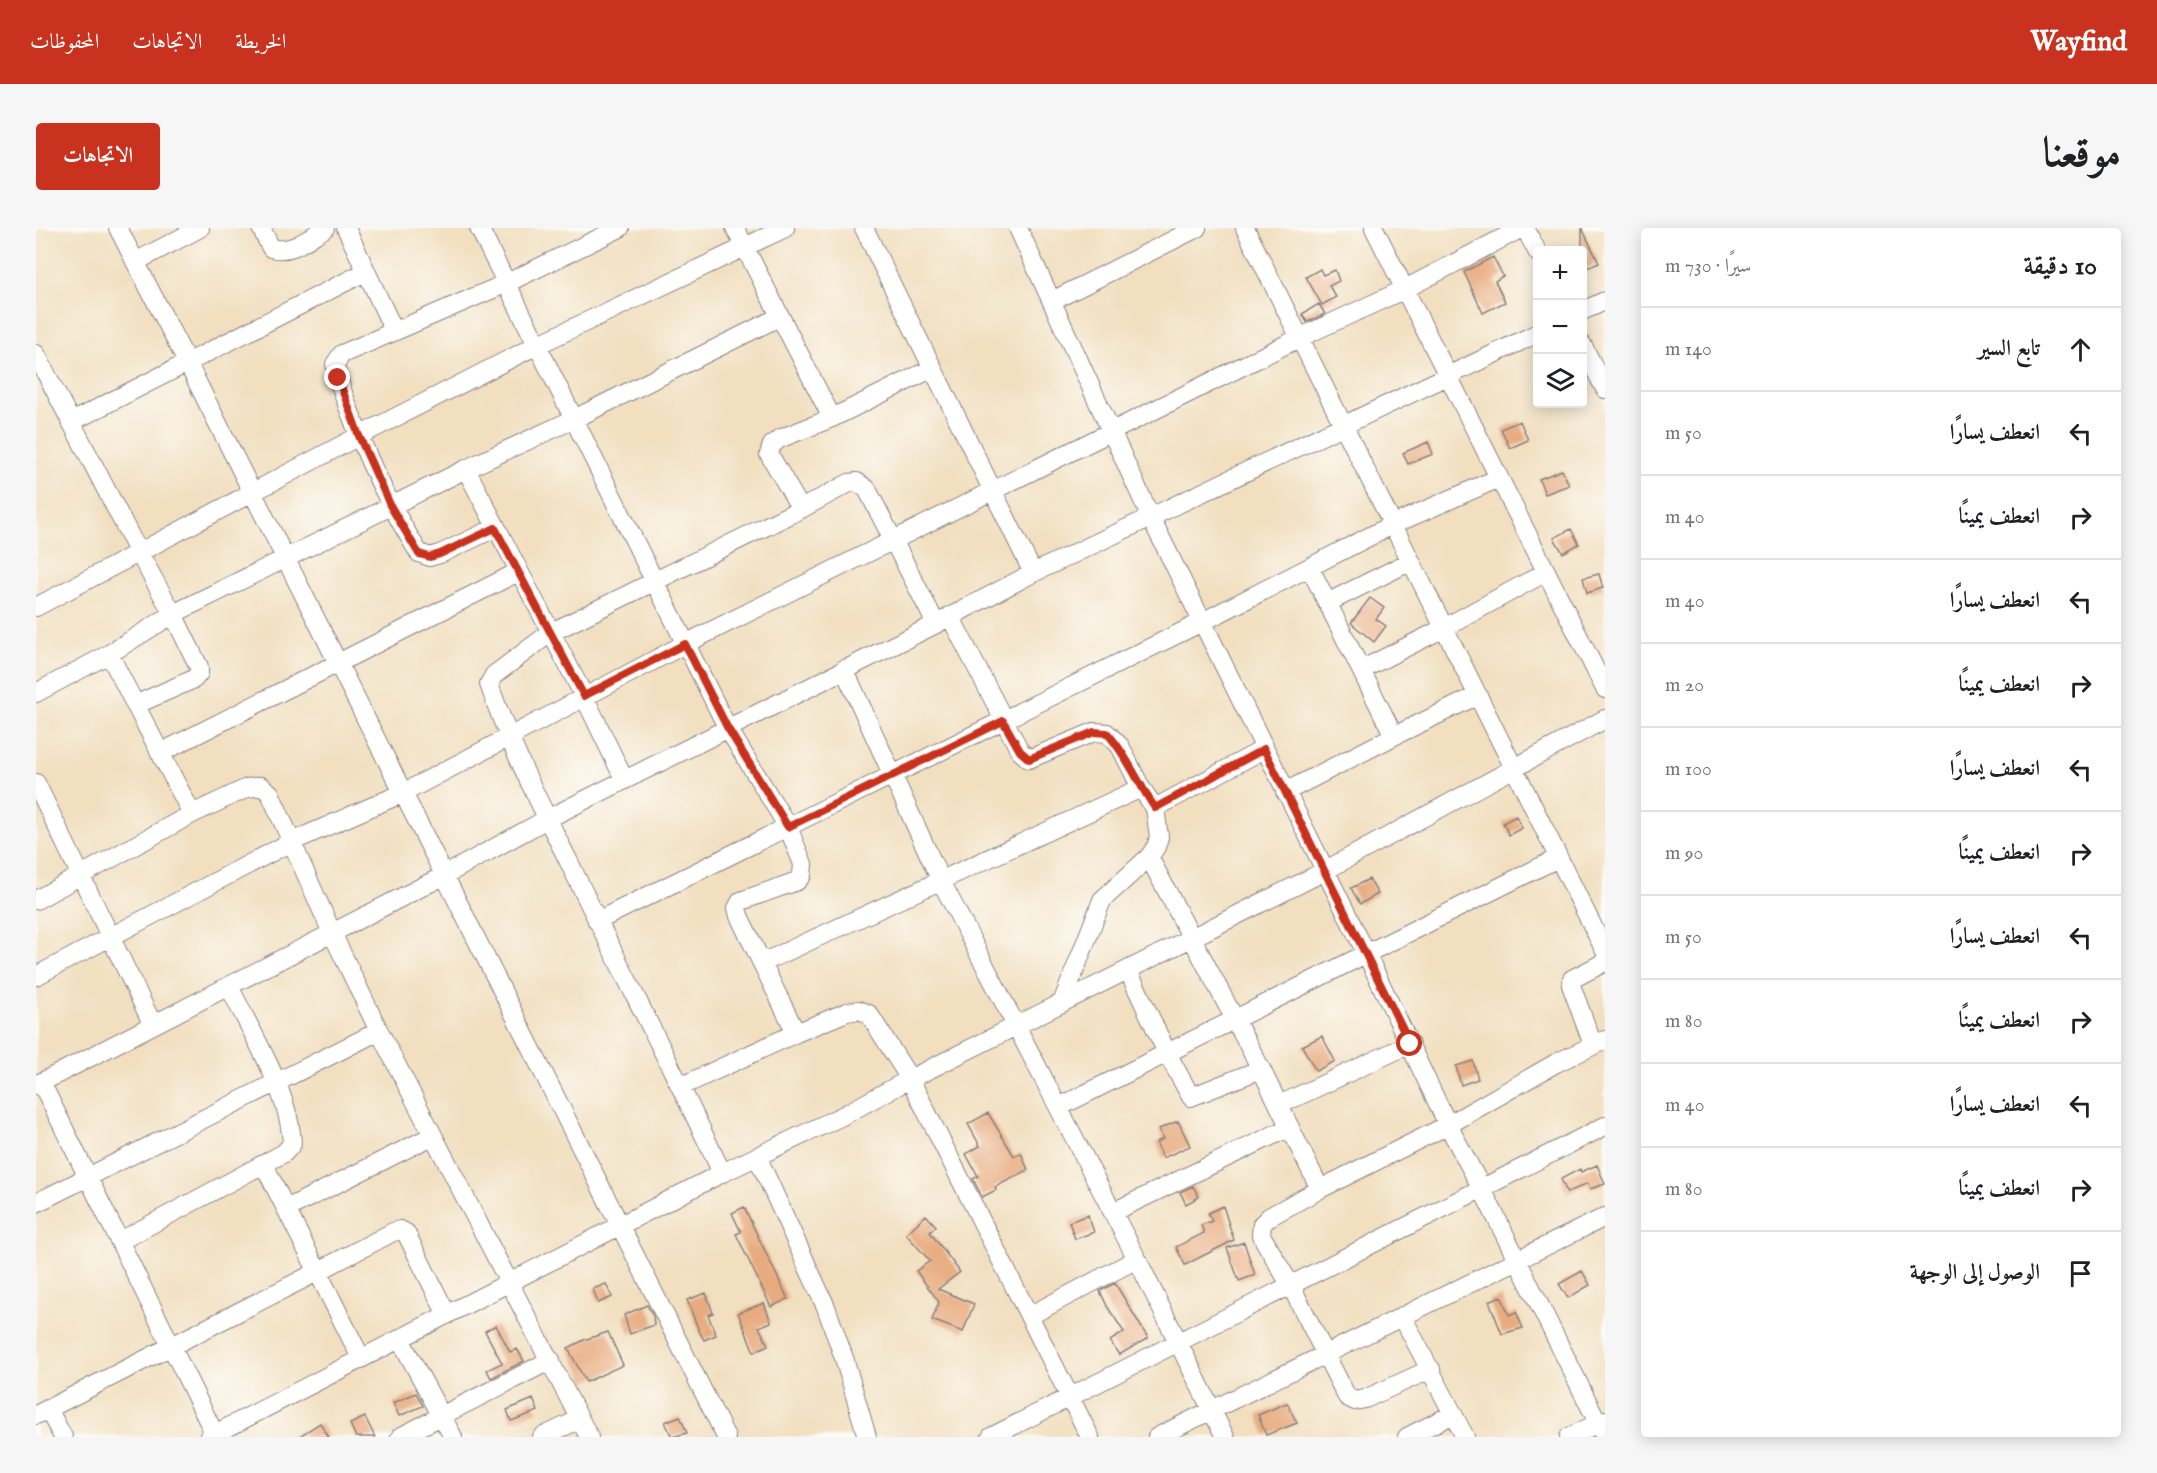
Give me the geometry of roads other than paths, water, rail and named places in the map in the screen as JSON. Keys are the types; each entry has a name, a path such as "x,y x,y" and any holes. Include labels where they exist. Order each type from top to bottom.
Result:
{"street":[{"path":"118,228 286,558 726,1437"},
{"path":"135,262 200,228"},
{"path":"261,228 271,248 282,251 290,249 325,228"},
{"path":"346,228 394,331"},
{"path":"479,228 727,727 788,827 803,864 802,875 797,881 741,902 737,908 796,1033"},
{"path":"495,528 430,557 419,554 391,507 359,436 335,364 342,354 507,284 620,228"},
{"path":"735,228 832,418"},
{"path":"36,607 359,436 537,345 785,228"},
{"path":"864,228 1034,573"},
{"path":"1018,228 1151,518 1366,953 1448,1125 1603,1426 1569,1437"},
{"path":"1052,300 1197,228"},
{"path":"1245,228 1605,951"},
{"path":"1374,228 1605,689"},
{"path":"36,976 291,842 404,793 685,644 1524,228 1534,246"},
{"path":"71,423 365,272"},
{"path":"1587,309 1605,301"},
{"path":"36,693 110,654 173,614 779,317"},
{"path":"1533,335 1034,573 624,779 445,875 39,1083 120,1241 213,1436 722,1173 842,1116 910,1079 1324,871 1605,719"},
{"path":"36,354 199,667 199,673 194,679 135,705"},
{"path":"1587,354 1605,389"},
{"path":"801,509 770,454 771,445 779,439 832,418 933,368"},
{"path":"466,469 584,696 624,779"},
{"path":"597,921 1202,622 1392,525 1499,478"},
{"path":"722,1173 682,1086 547,819 509,738 489,684 494,675 550,633 849,483 857,482 867,489 894,541 1020,751 1029,759 1094,732 1107,733 1120,746 1141,788 1155,808 1159,837 1156,847 1149,857 1102,900 1062,1003"},
{"path":"1327,603 1411,561"},
{"path":"1310,568 1394,736"},
{"path":"160,753 518,572"},
{"path":"1361,670 1546,572"},
{"path":"110,654 192,814"},
{"path":"844,669 941,880 1137,1259 1225,1437"},
{"path":"1285,792 1478,696"},
{"path":"1155,808 1264,749"},
{"path":"36,783 153,1025"},
{"path":"36,900 192,814 247,788 261,786 270,793 332,933 379,1031 589,1437"},
{"path":"762,963 1141,788"},
{"path":"1149,857 1261,1069 1320,1189"},
{"path":"1059,1107 1558,858"},
{"path":"1431,1369 1365,1399 1355,1401 1347,1397 1291,1287 1261,1235 1262,1224 1269,1217 1320,1189 1448,1125 1556,1063 1599,1042 1571,985 1572,979 1605,962"},
{"path":"1128,970 1167,1053 1191,1097 1261,1069"},
{"path":"120,1241 264,1165 285,1153 292,1144 291,1130 277,1084 228,986"},
{"path":"682,1086 847,1012 859,1010 869,1014 910,1079 1090,1437"},
{"path":"36,1203 379,1031"},
{"path":"1279,1106 1410,1044"},
{"path":"1113,1212 1290,1127"},
{"path":"991,1437 1482,1189 1602,1134"},
{"path":"286,1209 432,1136"},
{"path":"757,1156 826,1307 845,1361 867,1437"},
{"path":"264,1165 361,1358"},
{"path":"1157,1437 1605,1217"},
{"path":"63,1437 42,1412 393,1232 400,1230 406,1233 447,1315"},
{"path":"1029,1316 1137,1259"},
{"path":"1402,1316 1465,1437"},
{"path":"400,1339 453,1437"},
{"path":"400,1437 551,1360"},
{"path":"1407,1437 1453,1414"},
{"path":"542,1437 580,1419"}]}
